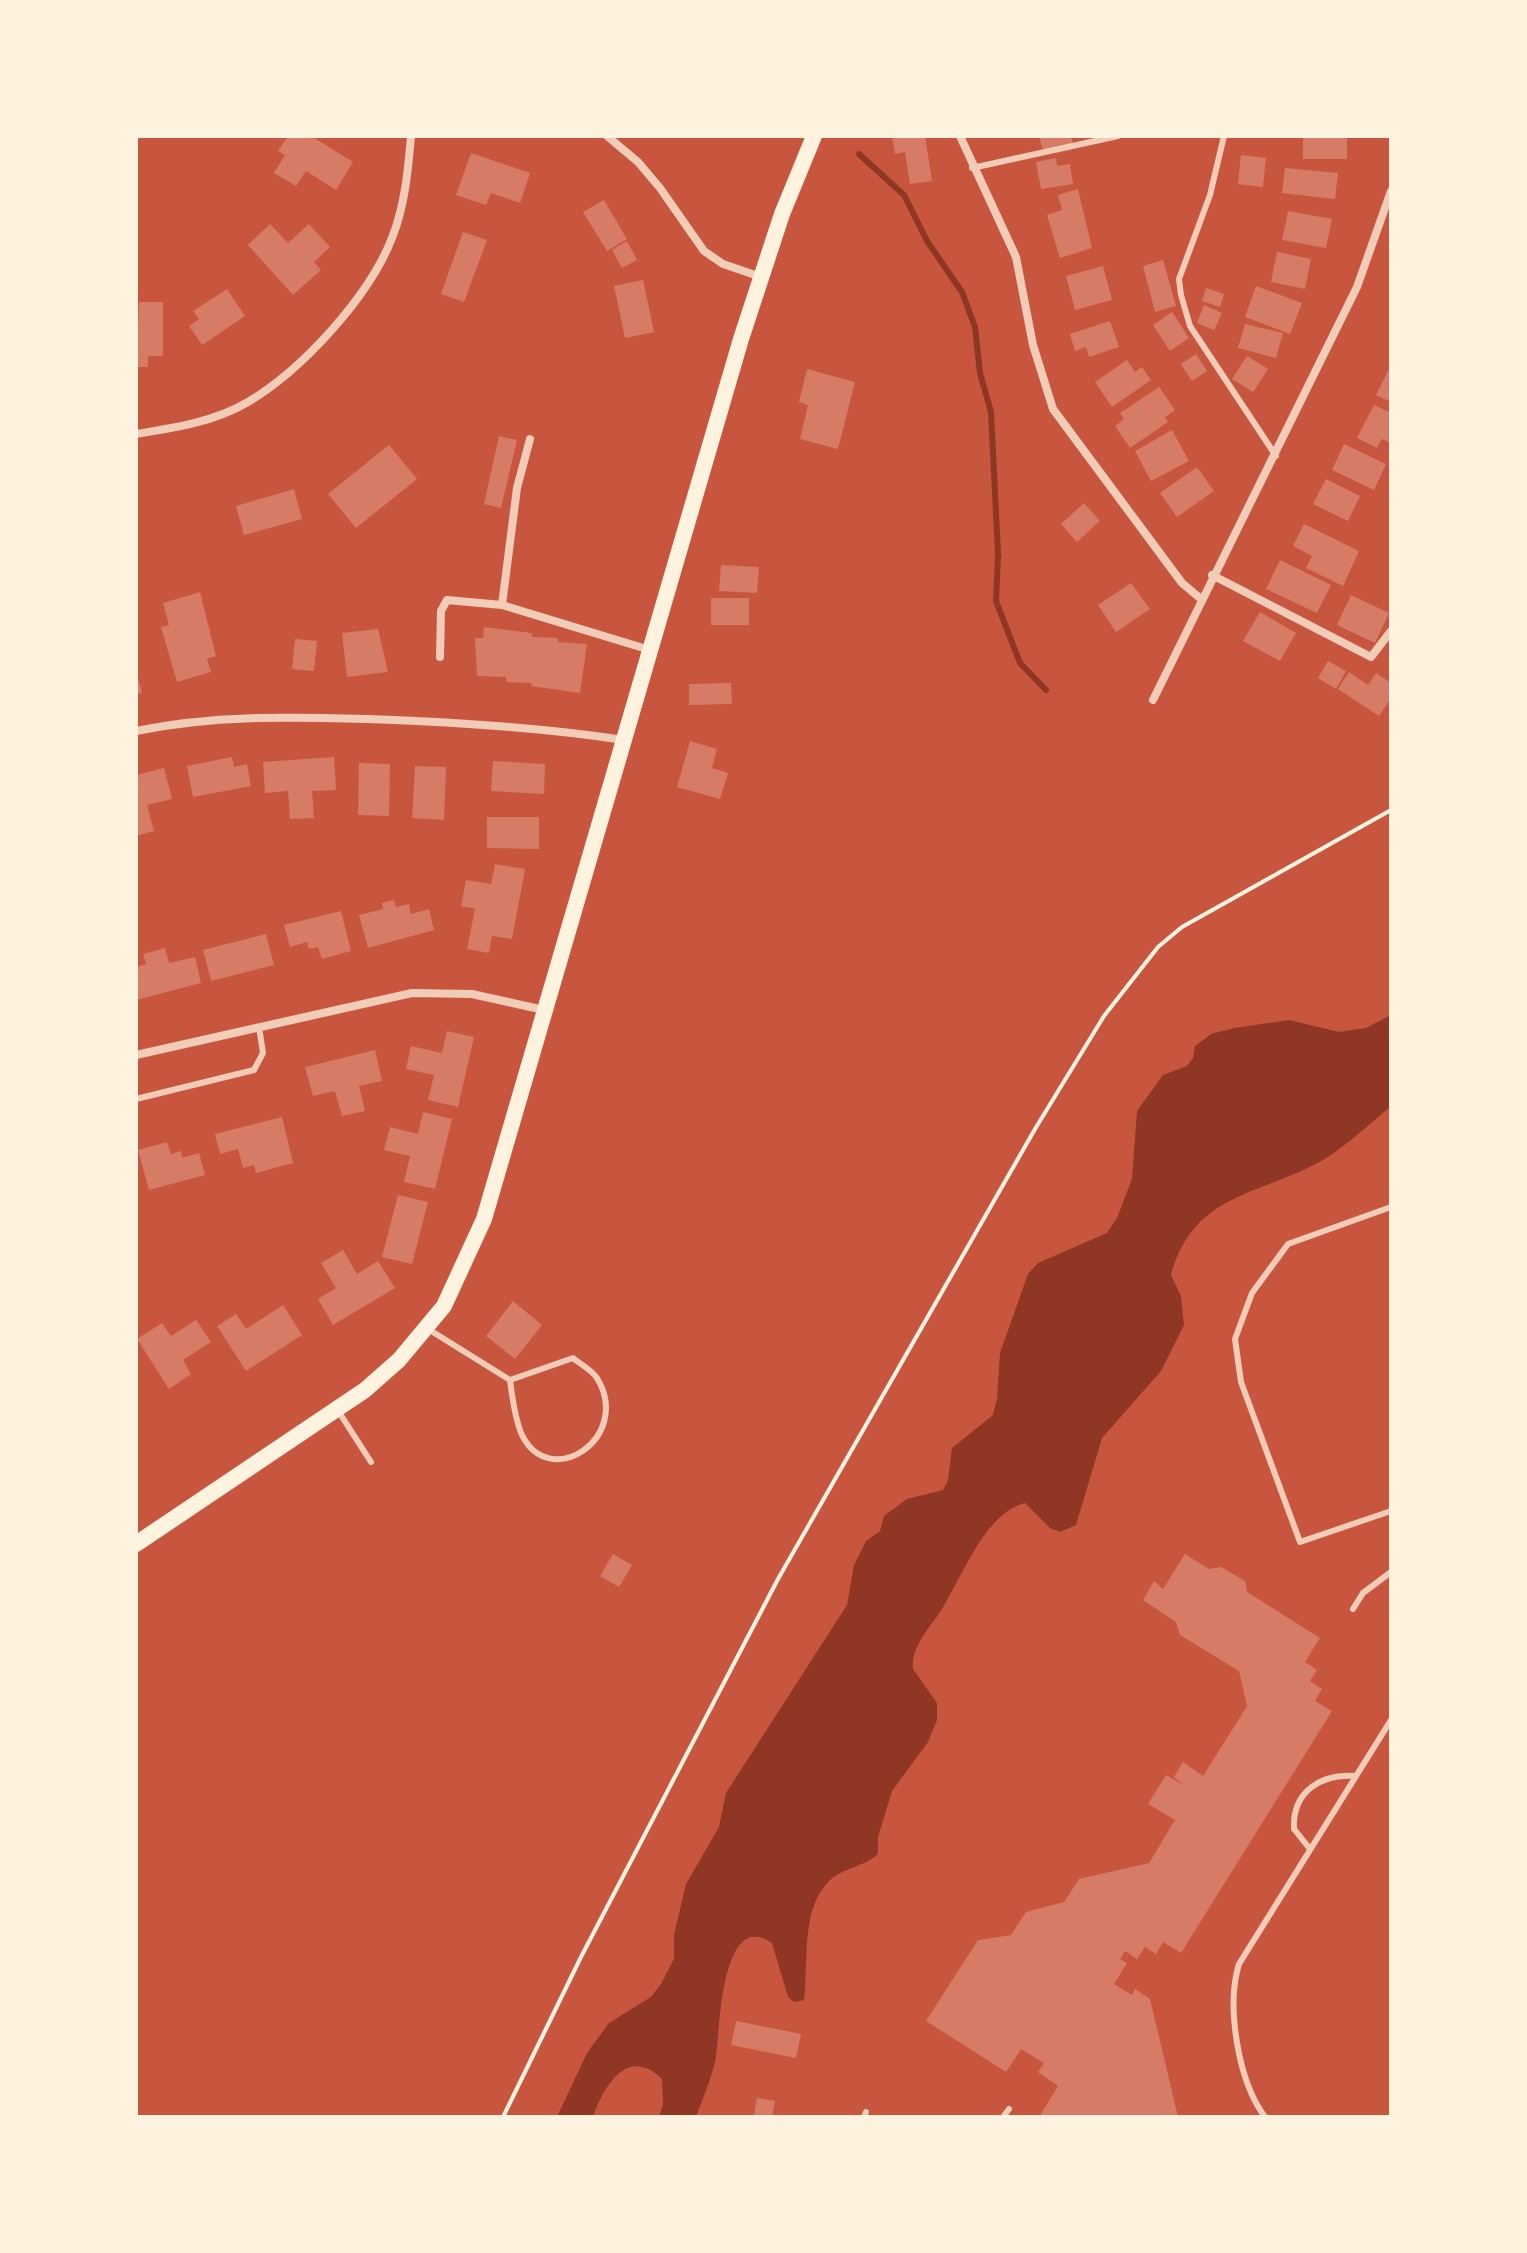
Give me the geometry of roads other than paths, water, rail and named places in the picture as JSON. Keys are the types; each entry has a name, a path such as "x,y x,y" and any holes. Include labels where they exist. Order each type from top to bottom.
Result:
{"main road":[{"path":"136,1544 337,1409 399,1360 428,1329 465,1266 484,1219 761,277 814,136"}],"street":[{"path":"136,434 210,419 247,403 280,380 319,343 373,274 392,240 402,206 411,136"},
{"path":"607,136 638,162 660,188 704,251 723,264 761,277"},
{"path":"960,136 972,168 1016,257 1033,345 1053,409 1182,583 1201,599"},
{"path":"1153,700 1212,575 1276,456 1357,287 1391,191"},
{"path":"502,605 517,488 530,439"},
{"path":"1212,575 1371,657 1391,631"},
{"path":"440,657 441,611 447,600 502,605 650,651"},
{"path":"136,731 194,720 283,717 521,727 624,740"},
{"path":"136,1055 367,1001 425,993 472,994 544,1010"}],"lane":[{"path":"972,168 1118,136"},
{"path":"1224,136 1210,195 1179,279 1181,295 1190,326 1276,456"},
{"path":"136,1099 254,1070 263,1053 259,1027"},
{"path":"1391,1207 1288,1244 1252,1293 1235,1339 1241,1382 1300,1542 1391,1511"},
{"path":"428,1329 510,1380 522,1436 541,1455 569,1458 582,1454 600,1437 606,1409 596,1377 573,1358 510,1380"},
{"path":"337,1409 371,1462"},
{"path":"1353,1609 1363,1593 1391,1572"},
{"path":"1265,2117 1255,2100 1238,2044 1232,2007 1233,1984 1239,1964 1391,1720"},
{"path":"1310,1849 1294,1829 1299,1803 1310,1786 1323,1778 1356,1776"},
{"path":"1003,2117 1009,2109"}],"waterway":[{"path":"859,154 904,195 927,241 962,292 975,327 980,373 991,412 998,554 996,601 1020,663 1046,690"}]}
